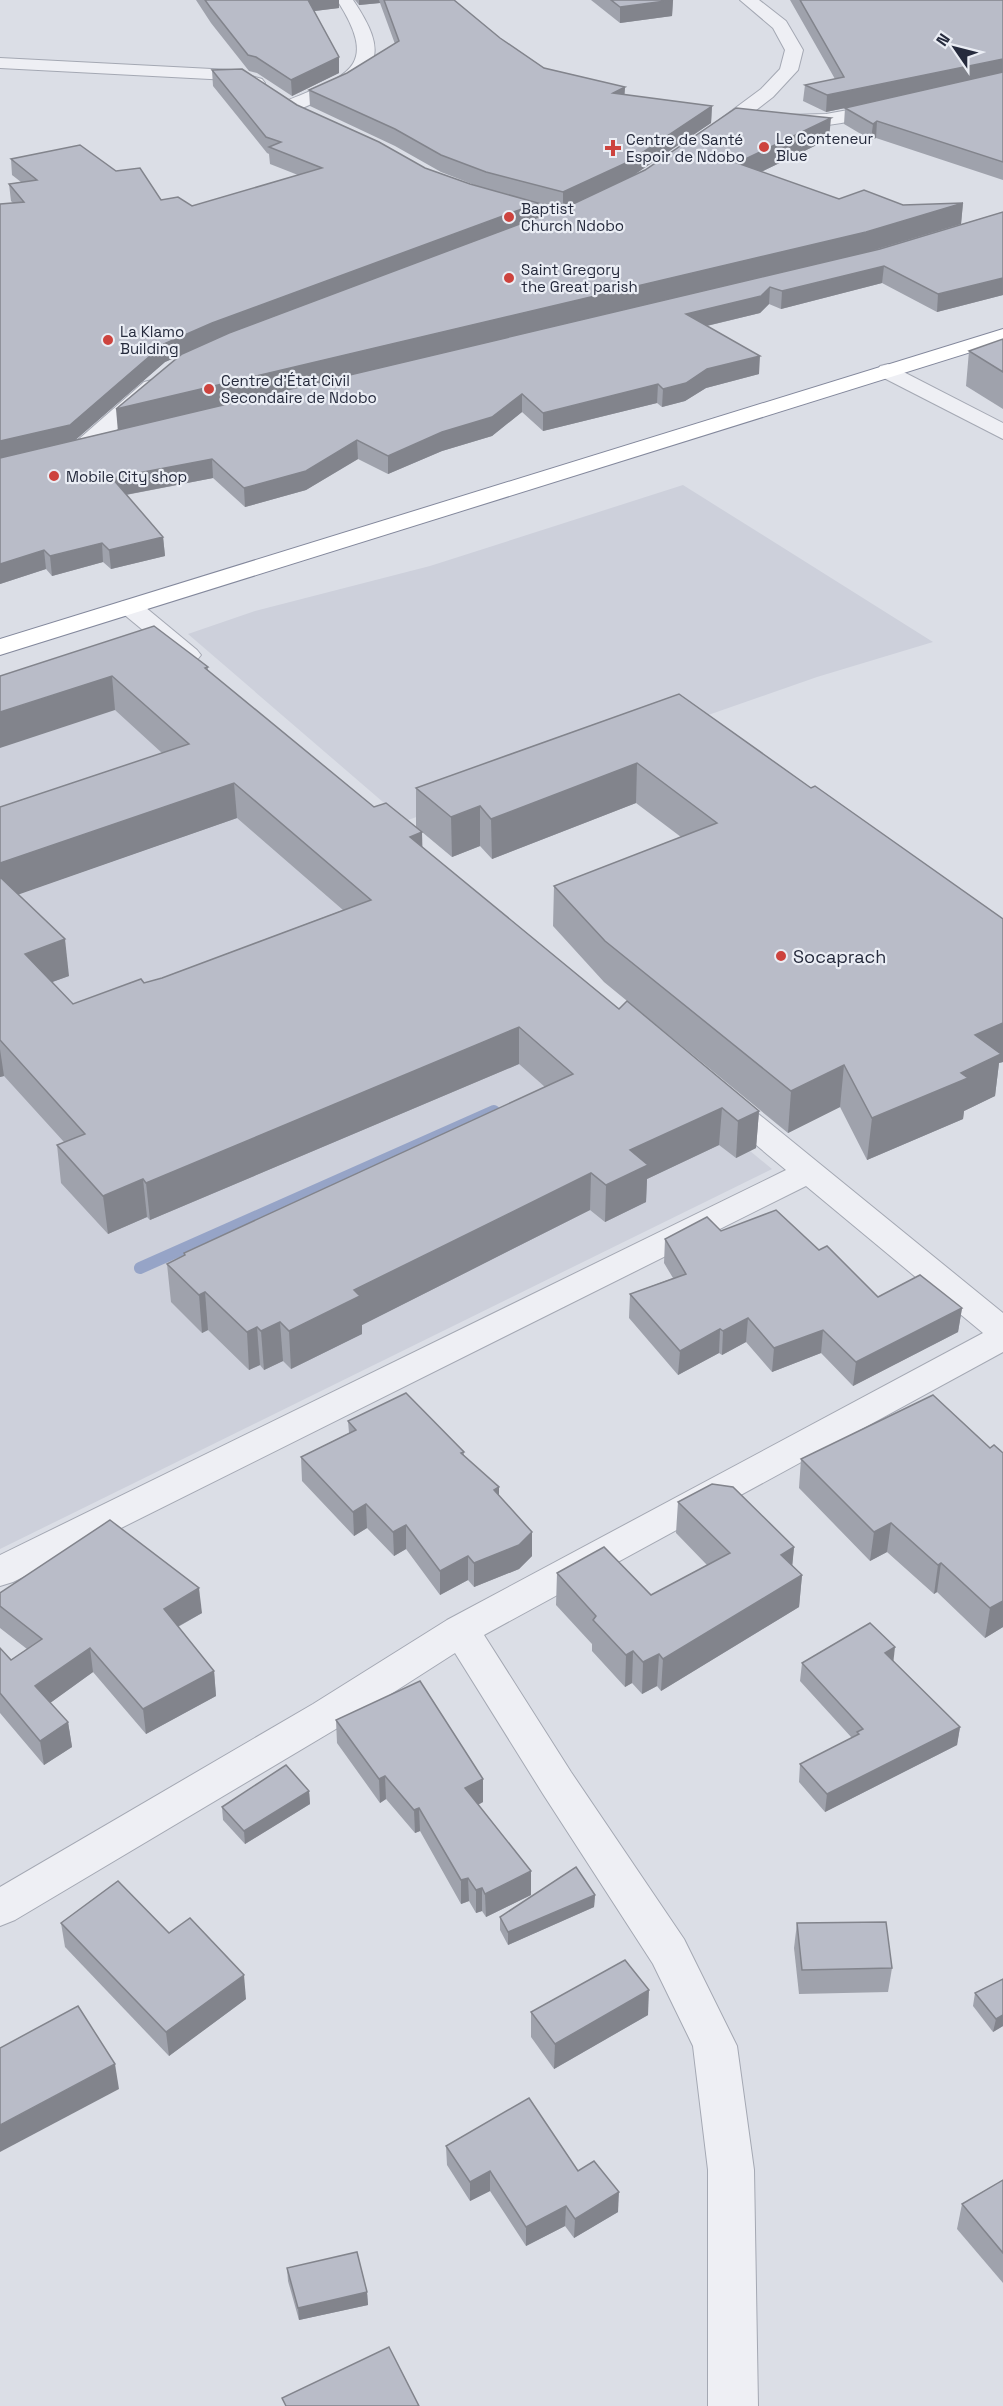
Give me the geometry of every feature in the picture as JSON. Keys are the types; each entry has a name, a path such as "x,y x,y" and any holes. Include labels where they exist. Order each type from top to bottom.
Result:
{"highway":[{"path":"0,647 130,607 1003,317"},
{"path":"0,626 1003,335"}],"street":[{"path":"290,106 354,74 367,57 370,43 362,21 345,0"},
{"path":"692,149 767,93 789,70 794,50 780,25 748,0"},
{"path":"0,63 242,76 315,119"},
{"path":"730,121 826,120 905,103"},
{"path":"478,195 566,219"},
{"path":"532,232 586,210"},
{"path":"888,370 1003,432"},
{"path":"122,441 67,454 166,376"},
{"path":"130,607 212,675"},
{"path":"699,1081 1003,1331"},
{"path":"0,1572 809,1172"},
{"path":"0,1908 327,1715 461,1630 1003,1337"},
{"path":"461,1630 557,1783 669,1952 715,2046 730,2170 733,2406"}],"shaded area":[{"path":"683,485 933,642 817,677 405,821 188,634 255,611 430,566"},
{"path":"208,703 772,1169 0,1549 0,706"}],"building":[{"path":"205,0 308,0 339,57 291,80 256,57 248,55"},
{"path":"384,0 454,0 500,38 544,68 625,87 613,93 712,106 628,162 563,192 486,172 441,155 395,129 309,90 347,73 399,41"},
{"path":"611,0 673,0 620,7"},
{"path":"800,0 1003,0 1003,59 827,95 805,85 844,77"},
{"path":"242,69 297,105 379,142 425,168 470,184 538,203 212,323 164,344 70,425 0,441 0,204 24,202 9,184 37,180 11,159 80,145 116,171 140,168 161,200 178,197 192,206 322,168 269,147 281,142 266,137 212,70"},
{"path":"1003,72 1003,162 877,121 873,124 845,108"},
{"path":"736,108 831,118 737,163 839,199 864,190 903,205 963,203 866,232 116,409 182,354 229,333 573,204 645,170"},
{"path":"1003,212 1003,278 938,294 884,266 782,291 770,287 761,296 686,314 760,356 707,369 686,383 663,389 658,384 543,413 522,394 492,417 442,432 388,456 357,440 306,471 244,488 212,459 112,478 163,537 109,550 102,543 50,556 44,550 0,564 0,458 880,249"},
{"path":"1003,339 1003,372 969,351"},
{"path":"154,626 208,667 205,668 374,807 386,803 422,832 410,837 619,1009 627,1001 759,1111 738,1121 722,1108 630,1150 648,1165 606,1185 591,1173 354,1290 360,1296 289,1331 280,1322 261,1331 257,1327 247,1332 205,1292 199,1295 167,1264 185,1255 184,1253 573,1074 519,1027 146,1183 143,1179 103,1196 57,1145 85,1134 0,1040 0,877 65,939 25,954 73,1004 141,979 144,983 162,978 371,900 234,783 0,863 0,807 189,744 112,676 0,712 0,676"},
{"name":"Socaprach","path":"679,694 811,788 815,786 1003,919 1003,1023 975,1035 1001,1054 961,1073 968,1078 872,1118 844,1065 791,1091 605,941 554,886 717,823 637,763 491,819 480,806 451,817 416,788"},
{"path":"776,1210 819,1250 827,1246 878,1297 920,1275 962,1308 856,1362 823,1330 774,1348 748,1318 723,1331 720,1329 680,1351 630,1294 686,1274 665,1239 707,1217 721,1231"},
{"path":"406,1393 464,1452 461,1453 499,1487 494,1490 532,1532 519,1545 474,1563 468,1556 440,1571 406,1525 393,1532 366,1504 353,1512 301,1457 356,1430 348,1421"},
{"path":"933,1395 990,1448 994,1445 1003,1453 1003,1601 990,1608 941,1563 938,1565 891,1523 874,1532 801,1459"},
{"path":"712,1484 733,1487 794,1547 781,1555 802,1575 663,1659 659,1654 643,1662 633,1651 626,1655 593,1620 596,1616 557,1573 604,1547 651,1595 730,1553 678,1502"},
{"path":"110,1520 199,1588 164,1609 214,1671 143,1709 90,1648 35,1686 68,1722 40,1741 0,1693 0,1648 11,1660 42,1639 0,1606 0,1593"},
{"path":"870,1623 895,1647 885,1653 960,1727 827,1794 800,1764 859,1734 857,1732 863,1729 802,1663"},
{"path":"420,1681 483,1779 465,1788 531,1871 485,1894 482,1888 476,1890 468,1878 461,1880 419,1808 414,1810 385,1776 379,1779 336,1720"},
{"path":"286,1765 309,1791 244,1831 222,1807"},
{"path":"576,1867 595,1895 508,1932 500,1917"},
{"path":"118,1881 169,1933 190,1918 244,1975 166,2032 61,1923"},
{"path":"886,1922 892,1968 802,1970 797,1923"},
{"path":"625,1960 649,1990 555,2044 531,2012"},
{"path":"1003,1979 1003,2015 996,2019 975,1993"},
{"path":"78,2006 115,2064 0,2125 0,2048"},
{"path":"529,2098 578,2171 594,2161 619,2192 575,2219 566,2206 526,2227 490,2171 470,2182 446,2146"},
{"path":"1003,2180 1003,2253 962,2204"},
{"path":"357,2252 367,2292 298,2308 287,2268"},
{"path":"389,2347 419,2406 286,2406 282,2398"}],"waterway":[{"path":"140,1268 494,1111"}],"place":[{"name":"Le Conteneur Blue","path":"764,147"},
{"name":"Centre de Santé Espoir de Ndobo","path":"613,148"},
{"name":"Baptist Church Ndobo","path":"509,217"},
{"name":"Saint Gregory the Great parish","path":"509,278"},
{"name":"La Klamo Building","path":"108,340"},
{"name":"Centre d’État Civil Secondaire de Ndobo","path":"209,389"},
{"name":"Mobile City shop","path":"54,476"},
{"name":"Socaprach","path":"781,956"}]}
